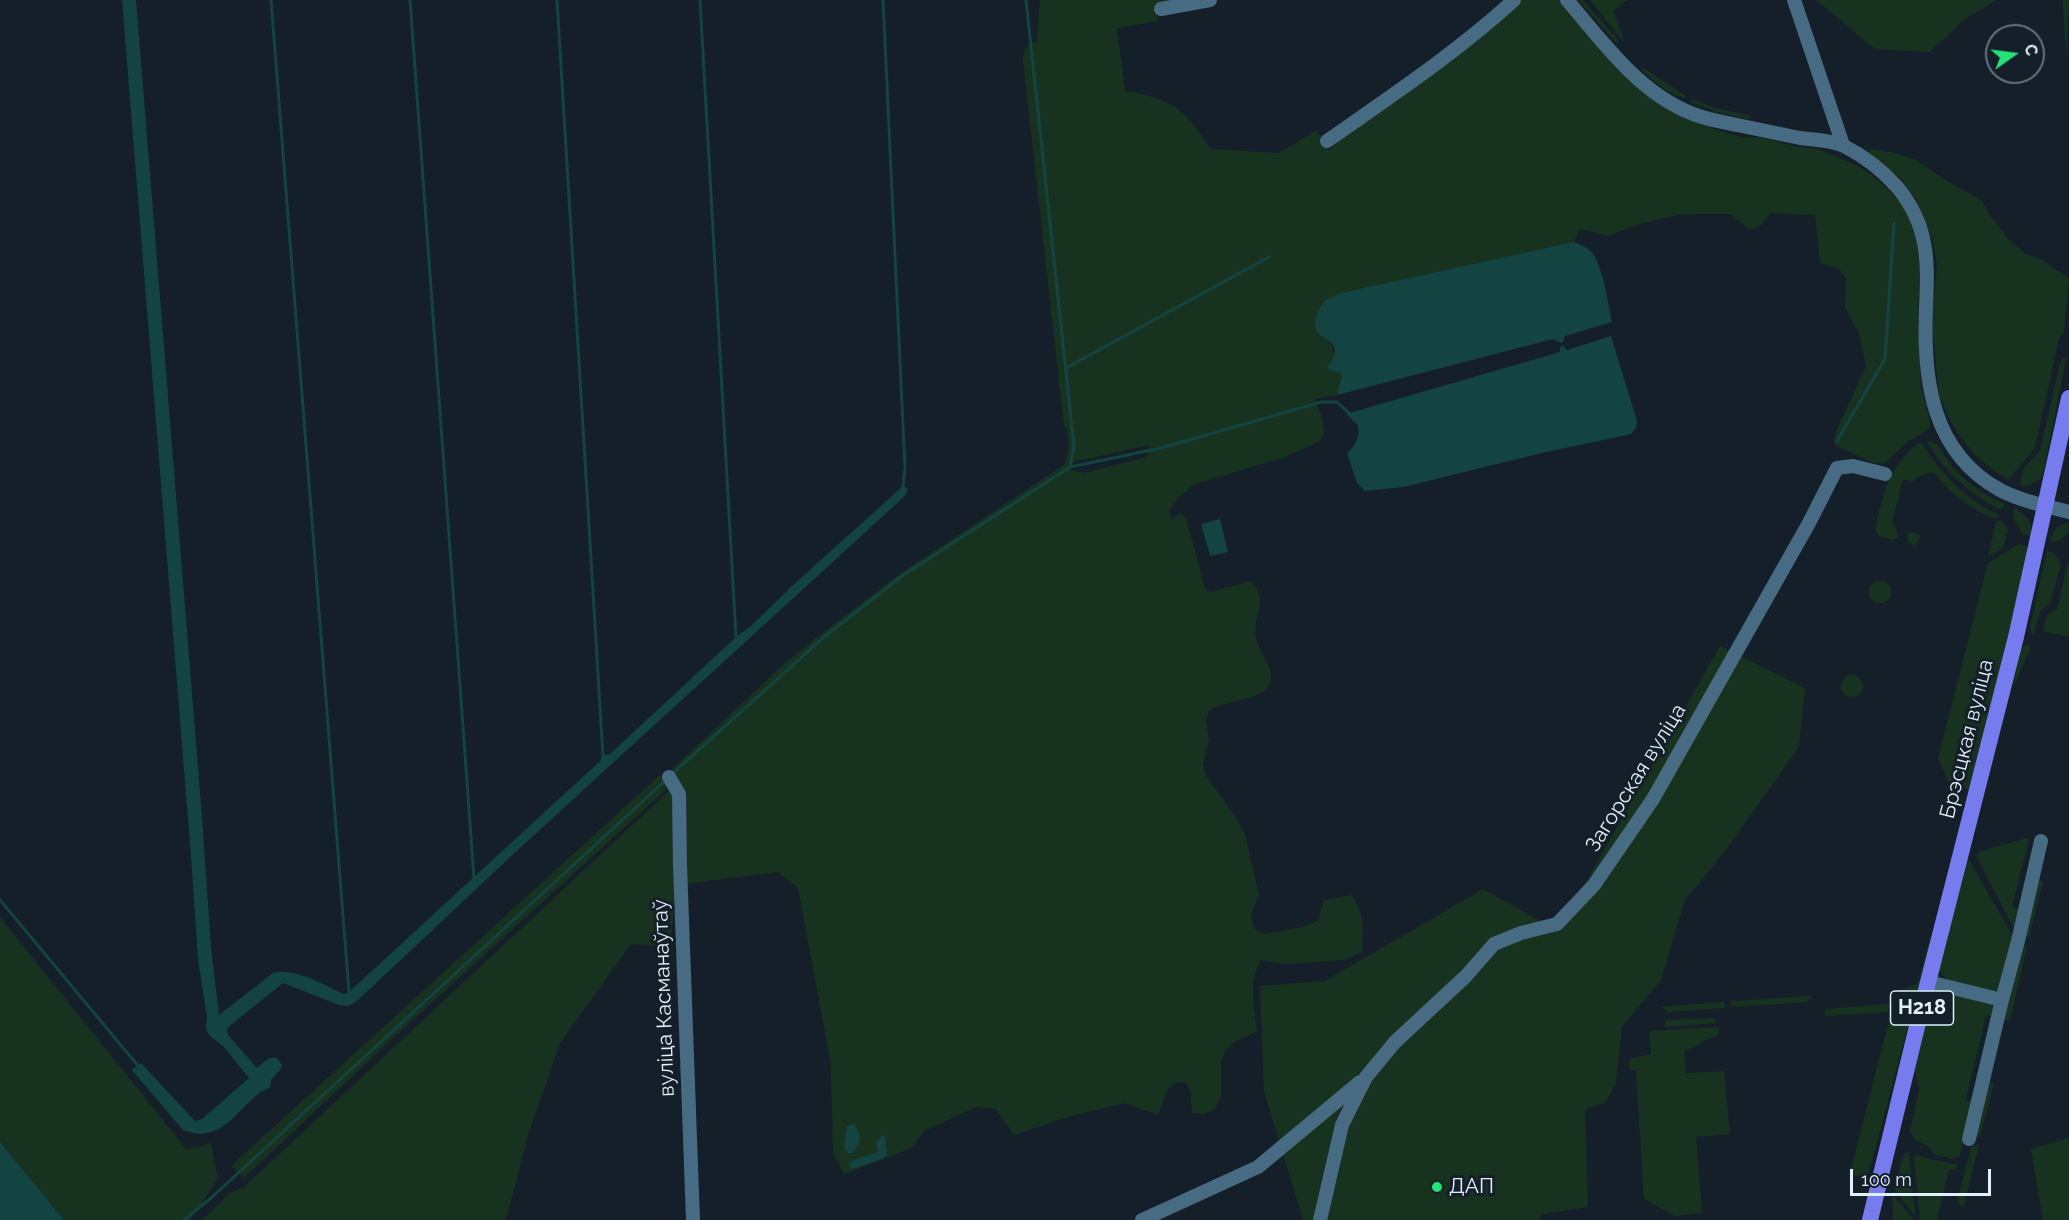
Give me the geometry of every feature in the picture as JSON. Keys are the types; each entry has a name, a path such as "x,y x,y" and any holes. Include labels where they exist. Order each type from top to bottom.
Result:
{"main road":[{"name":"Брэсцкая вуліца","path":"1870,1220 2016,637 2069,398"}],"street":[{"path":"1161,9 1210,0"},
{"path":"1327,141 1436,65 1514,0"},
{"path":"1567,0 1624,66 1652,90 1678,107 1702,117 1842,145 1869,161 1897,188 1915,213 1925,241 1928,261 1925,333 1928,378 1936,415 1944,435 1957,453 1981,477 2009,494 2069,512"},
{"path":"1794,0 1842,145"},
{"name":"Загорская вуліца","path":"1142,1220 1258,1167 1366,1077 1395,1042 1466,976 1494,944 1521,933 1557,924 1594,885 1653,799 1803,533 1837,468 1853,466 1885,474"},
{"name":"вуліца Касманаўтаў","path":"669,777 679,794 693,1220"},
{"path":"1969,1139 2041,841"},
{"path":"1929,982 2002,1000"},
{"name":"Загорская вуліца","path":"1320,1220 1342,1125 1366,1077"}],"shaded area":[{"path":"122,0 136,0 211,947 219,1015 273,973 290,972 344,994 349,992 598,763 601,756 610,754 903,486 908,489 905,496 521,847 358,1000 349,1006 339,1005 283,983 227,1028 228,1035 257,1068 271,1058 277,1058 282,1065 271,1080 270,1087 259,1093 225,1125 207,1133 183,1130 132,1070 141,1063 195,1121 202,1119 249,1078 224,1047 209,1035 206,1028 207,1018 198,959"},
{"path":"1040,0 1182,0 1156,5 1158,21 1117,28 1125,91 1157,98 1172,105 1185,115 1211,149 1279,153 1317,130 1329,150 1366,119 1475,39 1522,0 1561,0 1642,91 1673,112 1705,126 1741,137 1765,138 1797,147 1818,149 1858,166 1872,175 1898,199 1909,216 1920,248 1918,324 1921,338 1920,372 1930,427 1907,442 1885,463 1874,463 1835,445 1836,432 1866,366 1859,333 1845,308 1846,278 1839,269 1820,263 1815,215 1770,213 1761,225 1750,230 1730,214 1677,215 1639,224 1608,236 1580,229 1574,242 1340,293 1319,335 1332,345 1342,374 1337,395 1315,399 1322,418 1324,433 1320,441 1285,457 1195,484 1179,497 1169,511 1172,520 1179,513 1186,517 1205,589 1211,592 1251,581 1259,596 1256,638 1270,670 1270,683 1261,693 1209,710 1206,721 1209,741 1203,764 1206,776 1245,834 1259,895 1251,914 1253,926 1257,931 1266,934 1302,927 1318,921 1324,900 1352,895 1362,922 1362,952 1344,960 1285,964 1261,960 1253,986 1257,1031 1234,1042 1226,1050 1221,1062 1221,1096 1215,1109 1204,1114 1192,1113 1191,1092 1186,1083 1177,1082 1168,1089 1158,1115 1125,1103 1067,1117 1014,1135 996,1109 976,1107 924,1131 912,1148 844,1174 833,1153 831,1065 798,888 778,872 677,885 670,947 631,944 560,1043 528,1135 506,1220 202,1220 230,1193 244,1187 671,789 668,773 785,663 901,573 1064,465 1069,447 1067,428 1064,427 1023,60 1025,49 1032,42 1037,42","holes":["1149,445 1147,457 1084,473 1071,470 1074,462"]},
{"path":"1578,0 1583,0 1618,40 1618,43 1616,43"},
{"path":"1590,0 1627,0 1614,10 1624,42"},
{"path":"1816,0 1996,0 1965,19 1930,52 1875,49"},
{"path":"2063,0 2069,0 2066,57"},
{"path":"1643,68 1685,95 1686,98 1663,88 1642,71"},
{"path":"1691,99 1716,108 1751,116 1750,119 1746,119 1714,111 1691,102"},
{"path":"1870,149 1895,153 1916,160 1982,201 2010,241 2026,254 2041,259 2069,279 2064,332 2059,338 2035,448 2008,480 1975,454 1950,421 1944,408 1939,394 1932,323 1937,266 1933,240 1916,199 1902,180 1868,153"},
{"path":"1574,242 1589,250 1597,261 1612,322 1565,336 1561,343 1553,339 1337,395 1342,374 1327,368 1335,349 1315,327 1317,314 1327,300 1340,293"},
{"path":"1611,336 1637,421 1636,428 1631,434 1403,487 1365,491 1357,483 1347,453 1357,440 1358,425 1346,414 1560,352 1560,347 1563,346 1567,350"},
{"path":"2063,358 2066,359 2043,475 2033,483 2020,486 2023,469 2040,451"},
{"path":"1927,441 1937,445 1965,479 1980,491 2004,504 2003,508 1999,509 1988,503 1967,488 1941,462"},
{"path":"1921,442 1954,484 1999,517 1994,519 1970,506 1931,472 1913,481 1903,480 1892,522 1898,537 1893,540 1879,536 1875,529 1889,481 1901,460"},
{"path":"2014,508 2028,519 2031,536 2022,534 2013,517"},
{"path":"1220,519 1228,552 1210,556 1201,524"},
{"path":"2001,520 2008,530 2003,548 1988,557 1996,522"},
{"path":"2069,522 2068,534 2056,542 2050,540 2057,528"},
{"path":"1912,532 1921,535 1916,546 1908,542 1907,534"},
{"path":"2019,544 2029,547 1971,790 1950,785 1938,758 1988,563"},
{"path":"2047,551 2054,553 2061,564 2050,604 2040,611 2034,635 2030,627"},
{"path":"2069,558 2069,637 2043,631 2046,616 2057,609"},
{"path":"1880,581 1888,584 1891,592 1888,600 1880,603 1872,600 1869,592 1872,584"},
{"path":"1720,646 1805,688 1799,747 1722,855 1685,900 1661,980 1622,1027 1616,1084 1605,1103 1585,1109 1588,1207 1541,1214 1539,1220 1303,1220 1264,1091 1260,986 1325,981 1483,889 1558,931"},
{"path":"2031,646 2012,690 2021,648"},
{"path":"1852,675 1860,678 1863,686 1860,694 1852,697 1844,694 1841,686 1844,678"},
{"path":"660,775 670,786 393,1038 244,1178 231,1166"},
{"path":"2027,838 2029,840 2012,907 2019,909 2015,931 1976,855 1981,851"},
{"path":"1967,857 2014,938 1998,992 1955,983 1942,974 1938,967"},
{"path":"2037,879 2043,881 2029,938 2025,936"},
{"path":"0,917 187,1150 211,1143 218,1179 190,1220 64,1220 0,1142"},
{"path":"1931,934 1933,945 1917,993 1896,996 1897,992 1918,983"},
{"path":"2027,946 2010,1021 2004,1020 2020,948"},
{"path":"1944,990 1993,1003 1995,1006 1993,1016 1986,1015 1966,1100 1972,1102 1961,1152 1959,1156 1952,1159 1934,1154 1928,1146 1915,1140 1910,1132 1919,1090 1914,1065 1930,997"},
{"path":"1812,996 1807,1002 1735,1007 1730,1004 1732,1001"},
{"path":"1723,1002 1726,1006 1724,1008 1668,1012 1661,1007"},
{"path":"1889,1004 1888,1012 1825,1016 1825,1009"},
{"path":"1893,1005 1910,1005 1913,1008 1868,1176 1852,1175 1850,1173"},
{"path":"1713,1018 1718,1023 1664,1027 1668,1020"},
{"path":"1719,1027 1718,1036 1684,1050 1686,1073 1724,1071 1730,1134 1696,1137 1702,1213 1675,1216 1644,1199 1636,1071 1630,1070 1629,1062 1631,1058 1651,1054 1649,1031"},
{"path":"1988,1081 1994,1083 1980,1137 1976,1134"},
{"path":"854,1124 860,1137 859,1142 853,1153 848,1153 844,1147 847,1126"},
{"path":"883,1135 887,1155 882,1159 852,1169 849,1164 854,1160 878,1152 876,1142"},
{"path":"2069,1138 2069,1220 2043,1220 2031,1149"},
{"path":"0,1142 64,1220 0,1220"},
{"path":"1979,1144 1964,1206 1959,1205 1958,1198 1971,1147"},
{"path":"1904,1153 1909,1153 1915,1216 1894,1189"},
{"path":"1914,1155 1958,1165 1955,1170 1949,1169 1937,1220 1920,1220"},
{"path":"1893,1195 1914,1220 1892,1220"}],"waterway":[{"path":"271,0 349,992"},
{"path":"410,0 474,878"},
{"path":"557,0 603,756"},
{"path":"700,0 736,637"},
{"path":"883,0 905,468 903,486"},
{"path":"1026,0 1074,446 1070,467"},
{"path":"1837,441 1885,359 1894,223"},
{"path":"1066,368 1269,257"},
{"path":"672,774 824,637 902,576 1070,467 1161,448 1321,402 1337,402 1352,416"},
{"path":"184,1220 211,1198 667,779"},
{"path":"0,900 139,1067"}],"place":[{"name":"ДАП","path":"1437,1187"}]}
